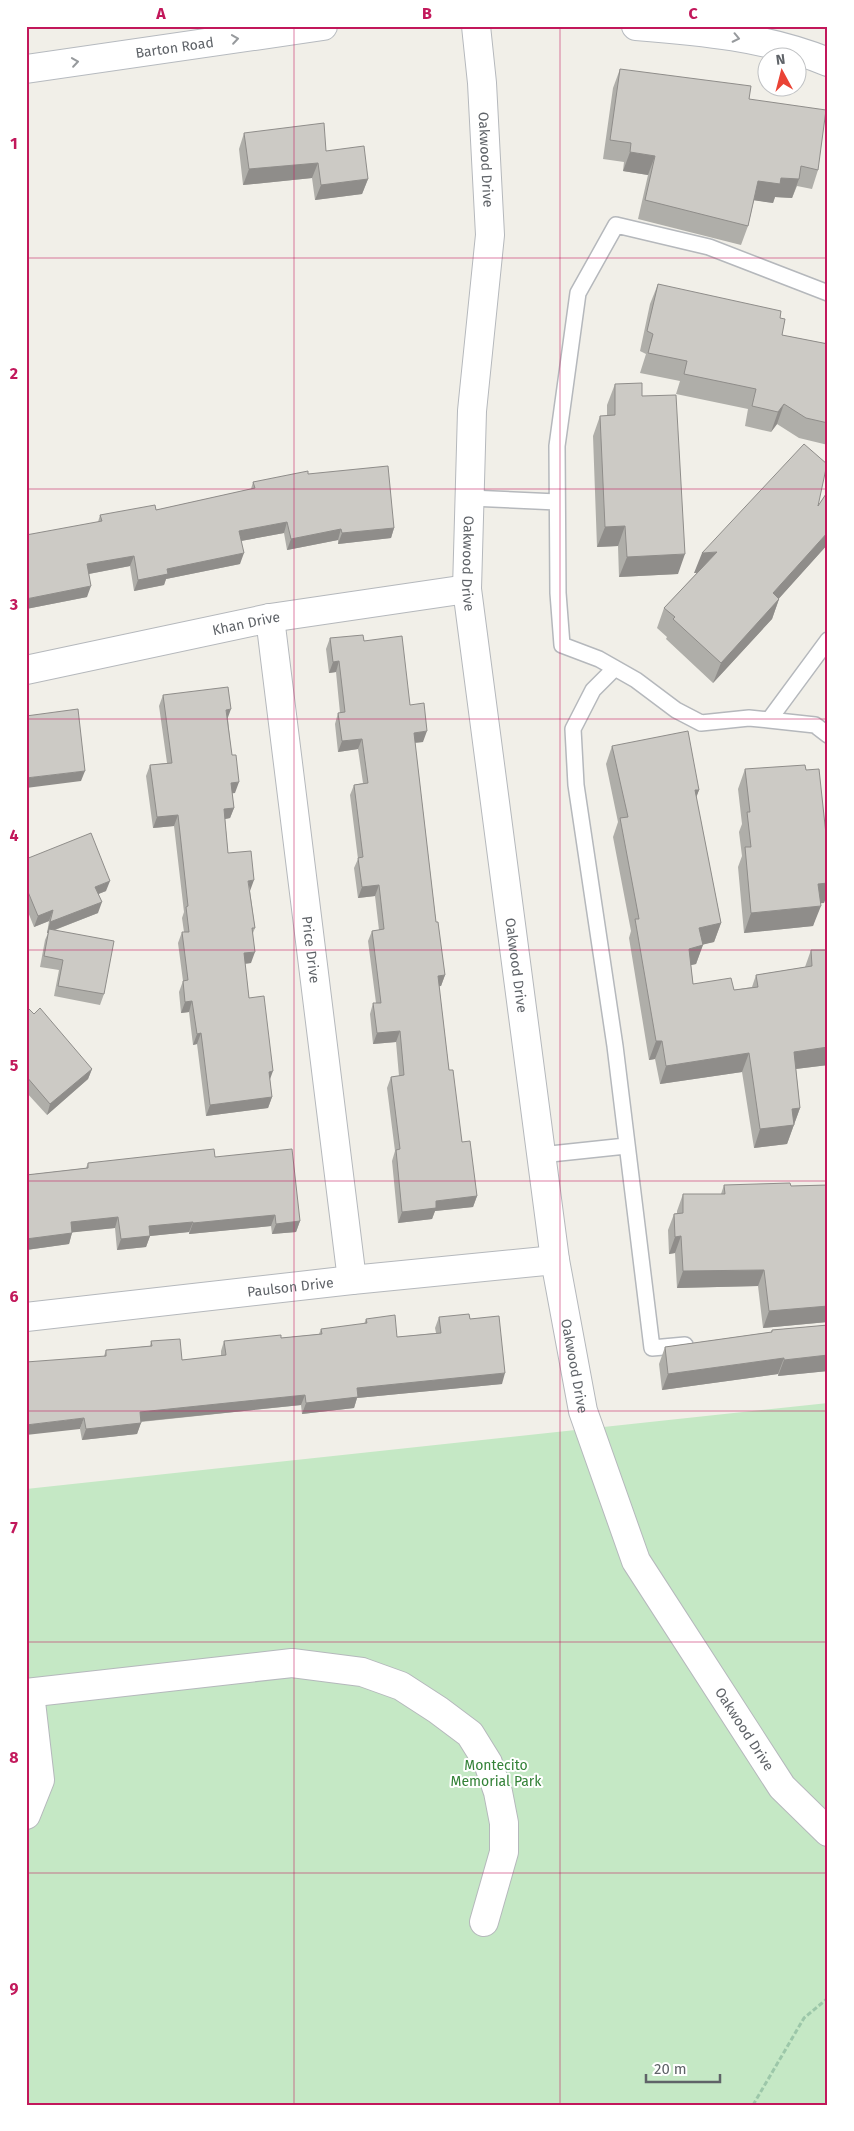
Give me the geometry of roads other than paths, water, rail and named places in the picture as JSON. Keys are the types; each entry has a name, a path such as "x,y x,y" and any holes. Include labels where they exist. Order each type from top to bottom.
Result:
{"street":[{"name":"Barton Road","path":"26,69 323,26"},
{"name":"Oakwood Drive","path":"476,26 482,84 490,235 472,411 467,589 555,1260 583,1411 636,1561 782,1787 828,1832"},
{"path":"636,26 705,31 802,51 828,62"},
{"name":"Khan Drive","path":"26,670 270,618 467,589"},
{"name":"Price Drive","path":"270,618 352,1280"},
{"name":"Paulson Drive","path":"26,1317 352,1280 555,1260"},
{"path":"26,1814 40,1780 28,1693 292,1662 362,1672 400,1686 438,1710 470,1734 488,1763 498,1792 504,1823 504,1852 484,1922"}],"lane":[{"path":"828,294 709,247 616,225 578,294 557,446 558,593 562,646 599,659 636,680 676,710 701,722 749,718 769,720 816,725 828,735"},
{"path":"470,498 558,502"},
{"path":"769,720 828,640"},
{"path":"615,668 593,690 573,729 576,784 615,1046 652,1348 701,1344"},
{"path":"541,1156 626,1146"}],"park label":[{"name":"Montecito Memorial Park","path":"496,1774"}]}
